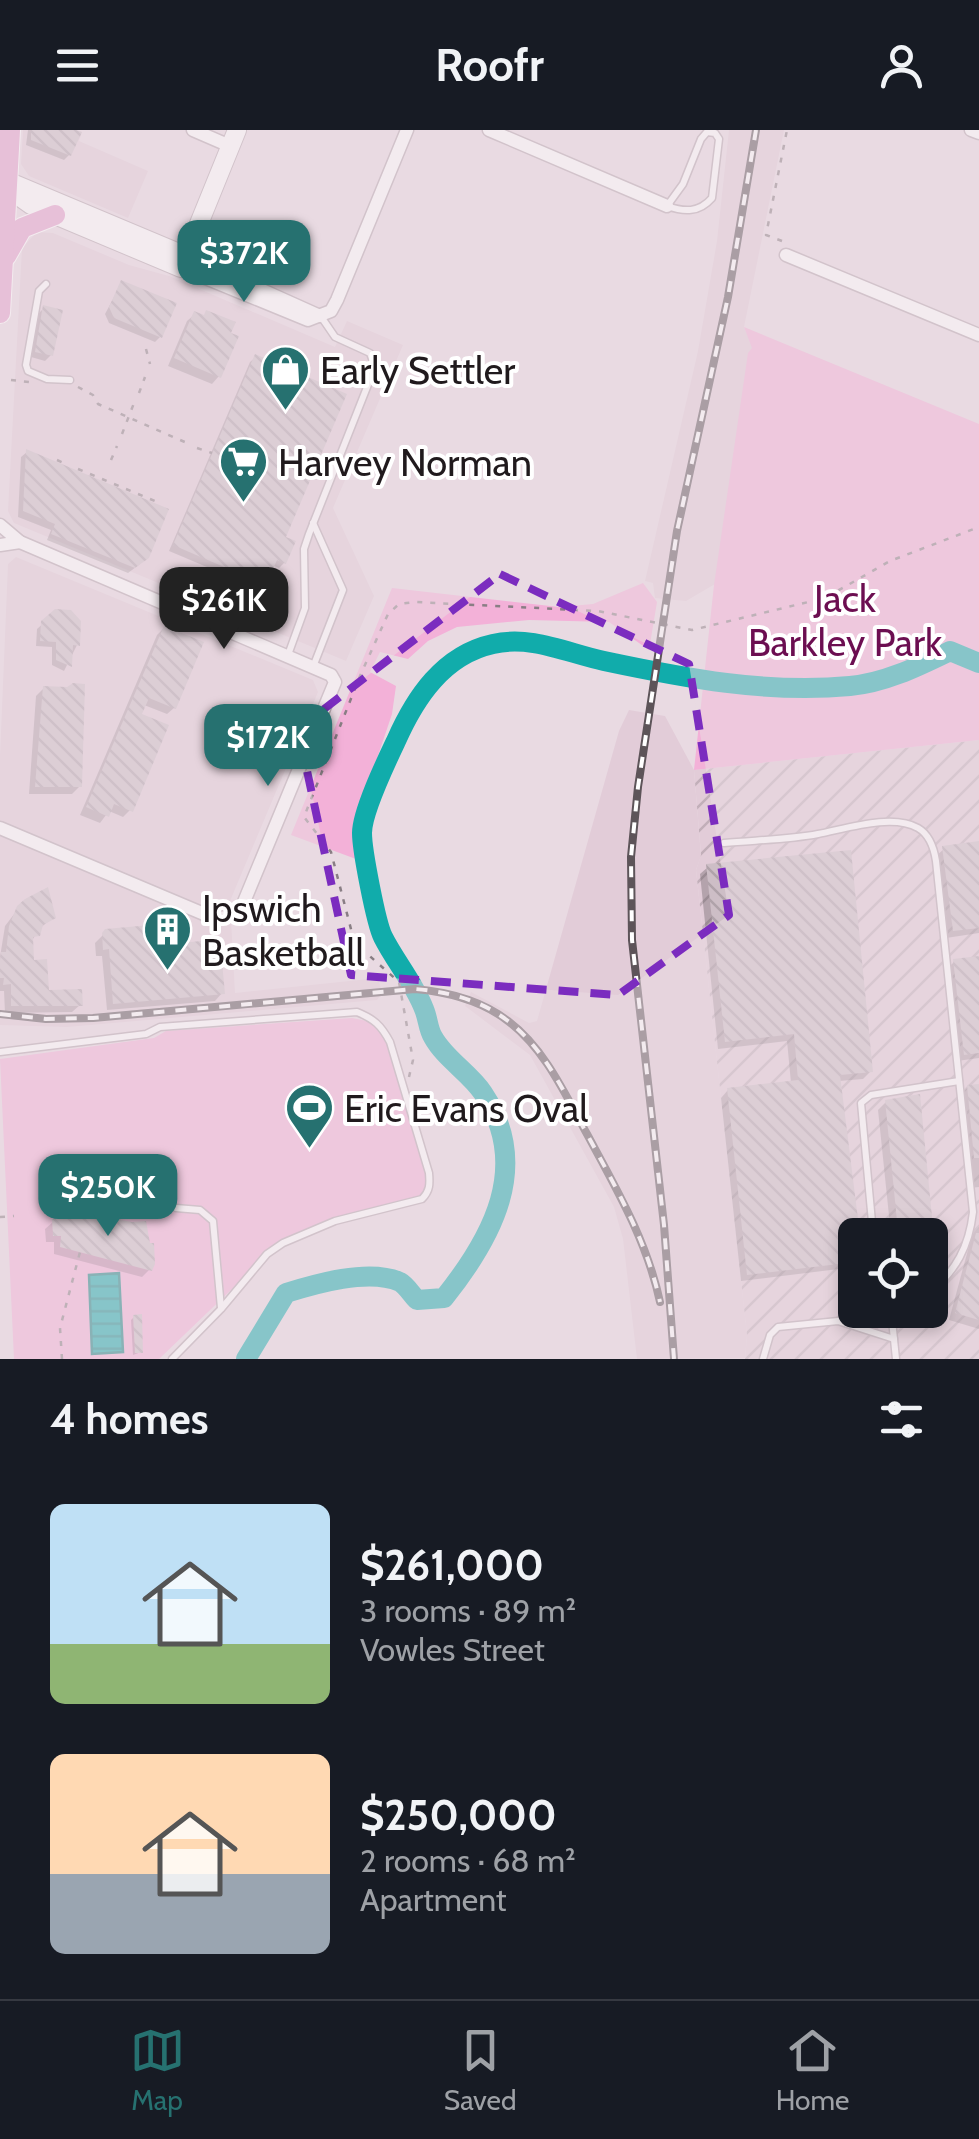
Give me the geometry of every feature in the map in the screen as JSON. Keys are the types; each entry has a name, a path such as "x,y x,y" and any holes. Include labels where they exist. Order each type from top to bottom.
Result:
{"main road":[{"path":"0,313 4,182 10,130"},
{"path":"3,262 22,228 55,215"}],"street":[{"path":"184,262 234,138 193,130"},
{"path":"4,182 184,262 320,316 331,310 337,300 407,130"},
{"path":"489,130 667,206"},
{"path":"971,130 979,133"},
{"path":"4,182 31,205 119,234"},
{"path":"784,248 979,335"},
{"path":"0,525 20,542 332,675 335,682 240,909 231,917 218,919 0,828"},
{"path":"0,545 20,542"}],"lane":[{"path":"708,132 715,133 719,139 712,198 692,210 667,206 683,184 701,138 708,132"},
{"path":"46,284 39,291 26,365 28,371 47,380 70,380"},
{"path":"288,656 305,608 304,549 376,367 370,353 335,337 320,316"},
{"path":"313,522 343,590 313,668"},
{"path":"724,843 820,834 870,824 910,824 922,829 929,838 936,861 973,1212 971,1231 948,1277"},
{"path":"0,1052 146,1034 160,1027 357,1012 373,1018 382,1027 390,1042 428,1174 426,1195 336,1221 283,1242 267,1254 172,1359"},
{"path":"872,1218 862,1103 871,1095 960,1081"},
{"path":"176,1208 200,1210 213,1222 221,1309"},
{"path":"763,1359 770,1334 778,1327 838,1321 894,1339"},
{"path":"893,1328 896,1359"}],"path":[{"path":"784,248 766,235 787,130"},
{"path":"146,350 150,364"},
{"path":"138,392 145,377"},
{"path":"78,387 98,404 187,443"},
{"path":"122,434 134,404"},
{"path":"111,460 117,446"},
{"path":"197,448 212,453"},
{"path":"78,469 162,504"},
{"path":"103,480 106,471"},
{"path":"401,1085 411,1073 413,1060 399,982 364,951 352,934 331,852 304,818 388,614 399,604 415,602 598,612 692,630 825,598 890,561 979,527"},
{"path":"399,982 420,982"},
{"path":"0,1217 14,1216"},
{"path":"62,1359 60,1328 80,1252"}],"highlighted area":[{"path":"500,574 689,664 729,915 618,995 351,975 298,729"}],"shaded area":[{"path":"23,130 76,130 82,132 79,141 148,171 128,218 29,176 21,164"},
{"path":"729,130 784,130 744,327 753,348 715,584 686,601 655,598 653,583 645,581 698,351 717,241"},
{"path":"37,232 53,233 129,265 169,276 335,347 347,321 403,345 333,508 374,596 346,661 14,523 8,511 22,248"},
{"path":"16,557 313,680 318,692 230,901 235,993 378,978 382,993 377,1000 67,1027 0,1025 0,756 8,564"},
{"path":"629,710 665,716 694,770 701,856 696,870 747,1335 745,1358 637,1359 623,1239 614,1207 530,1055 465,1006 471,992 529,1023 537,1021 619,731"},
{"path":"979,740 979,1359 745,1359 747,1335 696,870 701,855 694,770"}],"green space":[{"name":"Jack Barkley Park","path":"744,327 979,424 979,740 694,770 714,585 748,353 752,348"},
{"path":"643,583 657,602 649,650 609,622 529,620 457,627 428,641 408,659 380,652 370,672 396,686 392,714 356,821 356,859 291,835 392,588 559,607 593,604"},
{"path":"352,1018 372,1022 384,1036 427,1176 427,1189 421,1197 281,1242 159,1359 14,1359 0,1059 154,1038 166,1031"}],"water":[{"path":"119,1273 123,1352 92,1354 89,1275"}],"building":[{"path":"31,130 82,132 71,156 31,140"},
{"path":"121,280 177,303 162,338 114,318 109,307"},
{"path":"43,305 63,310 53,356 35,352"},
{"path":"206,310 236,322 231,333 239,336 221,378 174,358 194,311 204,315"},
{"path":"255,354 347,394 286,537 296,541 286,564 277,560 266,585 173,545"},
{"path":"26,449 169,509 149,558 135,568 51,534 55,524 23,511"},
{"path":"55,609 71,610 81,621 80,646 73,645 72,667 56,660 56,642 40,641 41,621"},
{"path":"164,626 204,642 176,709 149,698 142,714 169,725 133,812 114,804 109,817 86,807"},
{"path":"85,684 82,787 35,787 43,686 67,687"},
{"path":"979,841 979,928 953,931 942,846"},
{"path":"851,850 873,1072 840,1075 858,1218 838,1218 838,1264 747,1275 727,1088 798,1080 794,1034 725,1042 706,864"},
{"path":"48,887 56,918 43,925 40,936 33,937 34,960 47,959 49,990 82,989 83,1006 11,1006 11,984 3,985 4,978 0,978 1,952 6,952 9,926 17,906"},
{"name":"Ipswich Basketball","path":"151,925 191,942 220,939 225,994 113,1004 109,949 103,950 102,933 105,929"},
{"path":"979,956 979,1053 964,1055 953,959"},
{"path":"979,1084 979,1158 974,1158 967,1085"},
{"path":"920,1094 932,1218 897,1218 885,1100"},
{"path":"121,1216 121,1220 146,1221 150,1243 154,1243 152,1271 60,1247 61,1236 53,1236 52,1219"},
{"path":"979,1233 979,1320 955,1313"},
{"path":"142,1314 143,1353 135,1353 133,1315"}],"waterway":[{"path":"246,1359 286,1293 342,1279 373,1277 400,1282 417,1300 444,1298 477,1251 500,1200 505,1174 504,1147 497,1120 478,1086 433,1037 420,999 383,937 362,833 370,800 404,725 422,694 445,668 475,650 507,642 535,643 695,678 788,688 876,681 950,651 979,663"}],"railway":[{"path":"674,1359 664,1225 632,940 631,857 677,531 728,297 756,130"},
{"path":"0,1014 46,1019 93,1018 415,989 476,1002 521,1032 553,1073 630,1215 660,1302"}],"place":[{"name":"Early Settler","path":"285,412"},
{"name":"Harvey Norman","path":"243,504"},
{"name":"Ipswich Basketball","path":"167,972"},
{"name":"Eric Evans Oval","path":"309,1150"}]}
